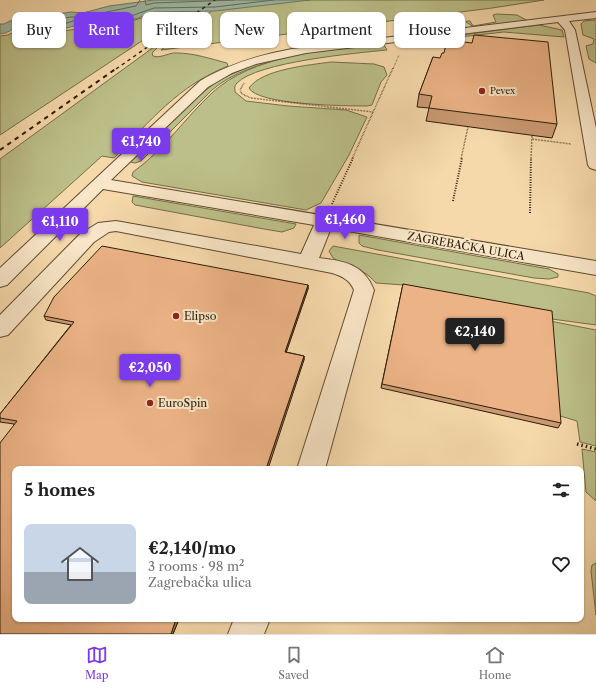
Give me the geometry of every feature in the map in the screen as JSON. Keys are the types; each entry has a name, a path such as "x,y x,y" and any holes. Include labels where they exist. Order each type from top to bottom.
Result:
{"street":[{"path":"0,280 99,183 204,84 216,76 240,65 277,54 301,50 596,15"},
{"path":"520,16 533,22"},
{"path":"560,19 568,26 570,30 596,165"},
{"path":"465,26 473,30"},
{"path":"582,92 596,94"},
{"name":"ZAGREBAČKA ULICA","path":"99,183 596,268"},
{"path":"307,262 325,222"},
{"path":"0,329 87,238 104,227 116,226 307,262 350,272 361,281 364,290 312,466"},
{"path":"245,634 251,622"}],"path":[{"path":"325,222 399,54 393,54"},
{"path":"245,81 240,90 242,94 251,98 373,112"},
{"path":"453,201 461,155 468,127"},
{"path":"530,213 532,135"},
{"path":"532,138 578,144"},
{"path":"577,444 596,449"}],"green space":[{"path":"299,0 544,0 460,12 394,12 394,20 386,21 386,12 287,12 287,34 279,35 279,12 220,12 220,43 212,44 212,12 210,12 214,9"},
{"path":"493,15 517,15 528,21 474,27 466,22 470,21 473,26 496,22"},
{"path":"142,18 142,41 134,46 134,20"},
{"path":"596,20 596,63 589,59 586,46 593,44 594,39 583,35 581,24 584,21"},
{"path":"539,25 562,30 564,37 504,32 465,36 465,35"},
{"path":"74,29 74,48 131,48 0,135 0,36 12,33 12,48 66,48 66,31"},
{"path":"153,48 157,48 152,53 153,56 156,57 174,53 183,53 202,56 227,63 228,66 210,74 179,94 114,158 102,156 0,248 0,159"},
{"path":"164,48 177,48 161,50"},
{"path":"339,48 386,48 387,50 331,56 265,69 248,76 237,83 235,85 235,92 246,101 288,106 346,110 367,117 349,155 321,203 306,210 142,182 132,176 133,172 144,164 164,144 212,93 228,80 269,62 316,51"},
{"path":"287,57 238,73 220,84 212,90 141,161 135,163 130,162 202,93 219,80 256,63"},
{"path":"331,62 374,64 384,67 387,75 381,82 372,105 323,105 285,101 256,94 249,88 264,76 275,72"},
{"path":"133,196 296,224 294,228 282,232 264,229 135,205 132,202"},
{"path":"359,235 549,269 558,274 558,277 549,279 534,278 378,250 362,246 359,243"},
{"path":"333,246 589,293 596,296 596,325 552,319 551,312 404,285 376,283 371,277 360,270 333,258 329,251"},
{"path":"550,321 596,330 596,446 580,442 577,421 557,415"},
{"path":"582,449 596,452 596,501 586,492"},
{"path":"596,563 596,615 591,571 592,565"}],"water":[{"path":"154,0 310,0 215,11 142,12 142,16 134,19 134,12 87,12 109,6"},
{"path":"74,12 74,26 66,28 66,13"},
{"path":"12,21 12,30 0,34 0,24"}],"building":[{"name":"Pevex","path":"474,35 548,42 557,124 429,108 432,96 419,94 433,57 440,58 442,53 444,53 445,48 465,48 465,42 472,43"},
{"path":"102,246 308,285 285,352 304,356 267,466 12,466 12,622 175,622 171,634 0,634 0,443 17,421 0,418 0,414 74,322 44,316 54,297"},
{"path":"403,284 552,311 561,423 382,384"}],"railway":[{"path":"116,69 215,0"},
{"path":"0,150 117,68"}],"place":[{"name":"Pevex","path":"482,91"},
{"name":"Elipso","path":"176,316"},
{"name":"EuroSpin","path":"150,403"}]}
